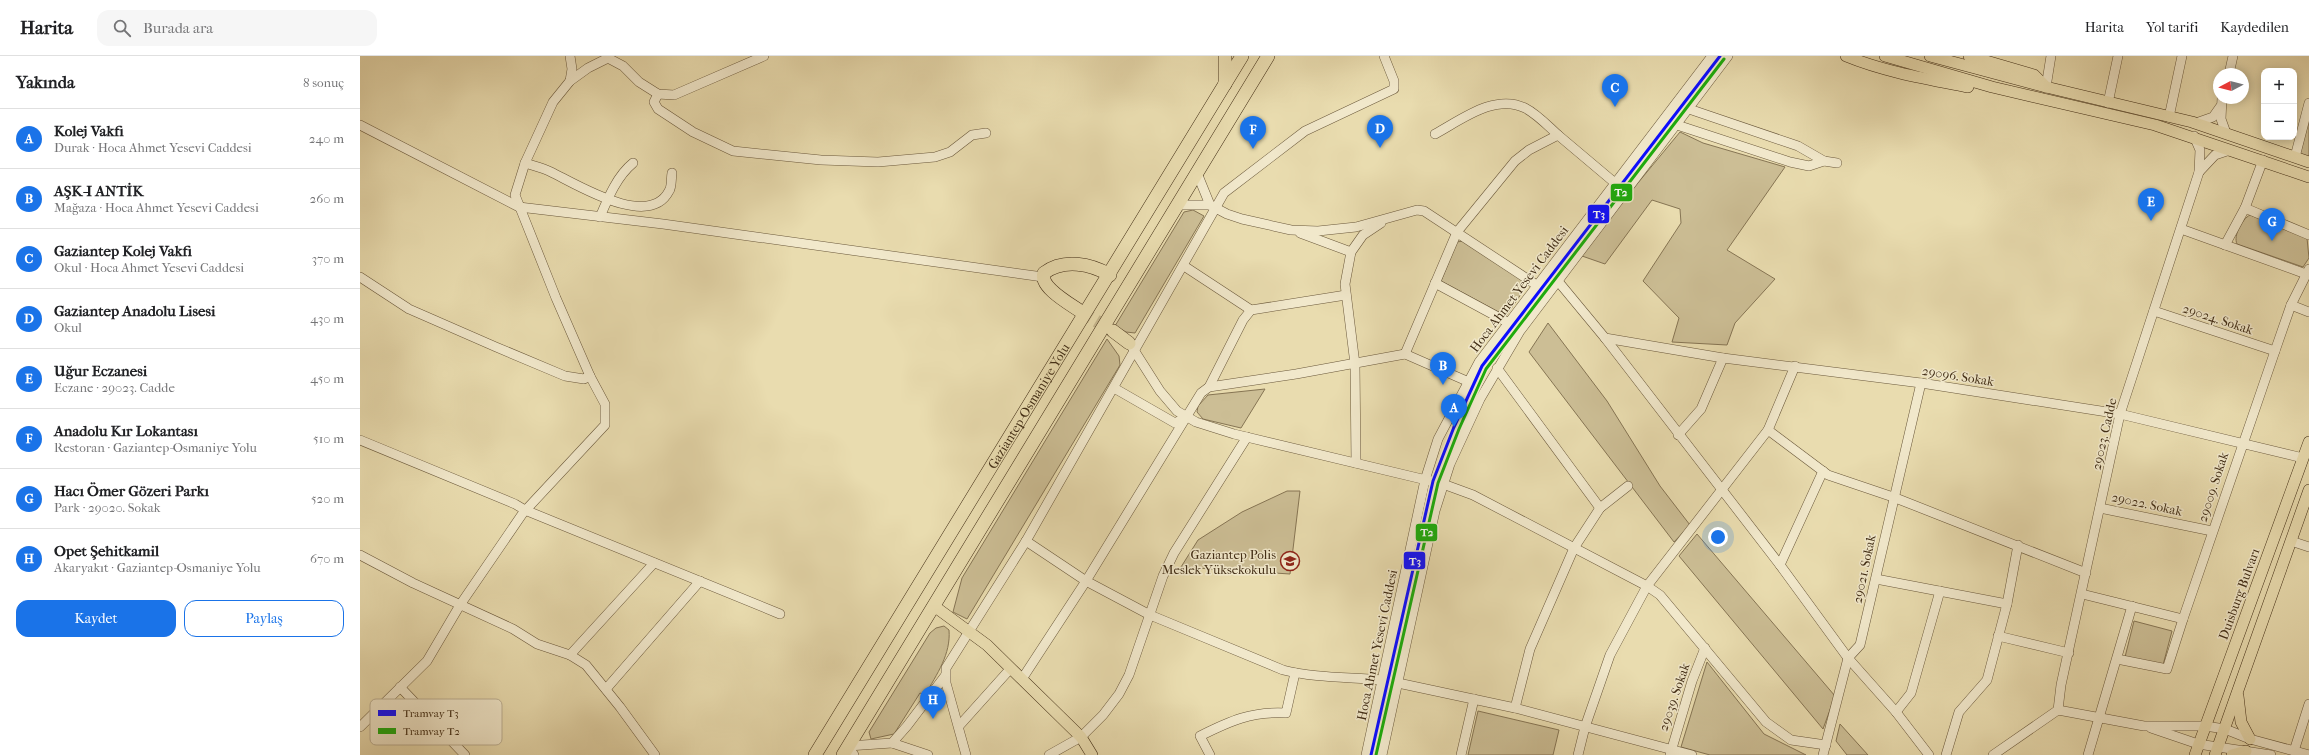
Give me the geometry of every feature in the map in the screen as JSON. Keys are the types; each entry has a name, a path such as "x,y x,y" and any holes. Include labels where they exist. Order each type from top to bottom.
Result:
{"highway":[{"path":"1225,56 1225,84"},
{"name":"Gaziantep-Osmaniye Yolu","path":"815,755 1110,275 1242,56"},
{"name":"Gaziantep-Osmaniye Yolu","path":"848,752 934,606 1268,56"},
{"path":"1080,311 1050,289 1043,277 1049,269 1077,264 1094,267 1110,275"},
{"path":"1113,331 1131,347"}],"main road":[{"path":"1846,56 1924,78 1968,87 1992,87"},
{"path":"1885,56 1992,87 2155,124 2194,136 2309,177"},
{"path":"1930,56 2108,103 2196,123 2309,162"},
{"path":"1969,56 2034,75 2046,87"},
{"name":"Duisburg Bulvarı","path":"2197,750 2309,442"},
{"path":"2217,751 2309,490"},
{"path":"934,606 969,631 1011,668 1081,737 1092,755"},
{"path":"2237,693 2241,722 2250,739"},
{"path":"2232,755 2246,751"}],"street":[{"path":"570,56 572,69 570,81"},
{"path":"388,699 427,661 460,605 525,510 604,425 605,404 590,376 515,195 525,163 553,102 570,81 588,68 608,58 623,66 639,82 658,94 674,95 764,56"},
{"path":"957,755 965,751 945,676 946,668 1026,541 1114,388 1131,347 1184,266 1213,207 1224,193 1305,131 1394,89 1394,81 1384,56"},
{"name":"Hoca Ahmet Yesevi Caddesi","path":"1366,755 1425,480 1438,439 1479,362 1712,56"},
{"name":"Hoca Ahmet Yesevi Caddesi","path":"1382,755 1443,484 1480,399 1497,368 1520,332 1557,280 1677,125 1728,56"},
{"path":"2046,87 2051,56"},
{"path":"2108,103 2118,56"},
{"path":"2169,117 2182,56"},
{"path":"2230,68 2233,56"},
{"path":"658,94 654,102 658,109 693,132 733,151 821,160 878,162 935,157 950,152 972,135 986,132"},
{"path":"2295,157 2309,103"},
{"path":"1436,134 1483,108 1500,104 1524,108 1615,183"},
{"path":"2196,123 2213,117 2220,104"},
{"path":"2221,104 2221,119 2226,133"},
{"path":"1689,109 1798,146 1824,162"},
{"path":"360,125 519,207 1043,277"},
{"path":"1677,125 1790,162 1809,166 1824,162 1837,163"},
{"path":"1405,354 1457,232 1515,161 1529,150 1558,135"},
{"name":"29023. Cadde","path":"2058,710 2061,685 2120,414 2199,172 2200,150 2194,136"},
{"name":"29023. Cadde","path":"2199,172 2215,155 2230,150"},
{"path":"2225,245 2245,208 2263,160"},
{"path":"525,163 550,172 608,199 634,206 656,204 669,191 672,173"},
{"path":"600,217 608,199 625,169 633,163"},
{"path":"1197,173 1213,207"},
{"path":"1177,205 1213,207 1242,219 1291,230 1351,252"},
{"path":"2245,208 2309,235"},
{"path":"1291,230 1318,231 1356,227 1417,210 1424,211 1538,286"},
{"path":"1356,463 1355,364 1345,284 1351,252 1363,235 1385,219"},
{"path":"2181,229 2225,245 2308,271"},
{"path":"1184,266 1252,310"},
{"name":"29009. Sokak","path":"2117,660 2167,669 2241,443 2291,305 2308,271"},
{"path":"360,277 409,309 489,344 565,376 584,379 590,376"},
{"path":"1557,280 1605,338 1678,435 1780,565 1848,658 1896,712 1929,755"},
{"path":"1435,283 1509,323"},
{"path":"1022,679 1086,581 1201,393 1209,387 1243,320 1252,310 1346,295"},
{"path":"2291,305 2309,312"},
{"name":"29024. Sokak","path":"2154,311 2275,351"},
{"name":"29096. Sokak","path":"1605,338 1724,358 1920,383 2120,414 2303,458"},
{"path":"1131,347 1160,391 1177,411 1196,422 1247,437 1443,484 1472,495 1647,586 1660,595 1766,722 1791,740 1826,745"},
{"path":"1209,387 1355,364 1405,354 1469,382"},
{"path":"1678,435 1701,409 1724,358"},
{"path":"1578,755 1585,727 1610,655 1647,586 1722,492 1768,430 1795,366"},
{"path":"1497,368 1600,508"},
{"name":"29021. Sokak","path":"1823,755 1848,658 1860,645 1920,383"},
{"path":"1114,388 1175,423 1187,417"},
{"path":"1768,430 1828,475 1893,497 2086,573"},
{"path":"1049,755 1081,737 1103,715 1119,694 1129,675 1163,576 1174,553 1247,437"},
{"path":"360,440 434,469 515,504 525,510 780,614"},
{"path":"1780,565 1802,522 1823,471"},
{"path":"1515,708 1530,649 1574,548 1600,508 1628,486"},
{"name":"29022. Sokak","path":"2100,508 2212,530"},
{"path":"1026,541 1086,581 1150,615 1283,670 1305,676 1335,676 1382,680"},
{"path":"2291,541 2309,547"},
{"path":"1946,755 1959,712 1987,680 2007,604 2018,545"},
{"path":"360,555 460,605 513,628 537,644 570,655 586,665 606,688 653,754"},
{"path":"570,655 654,562"},
{"path":"1876,579 2007,604"},
{"path":"606,688 700,581"},
{"path":"1896,712 1912,693 1940,591"},
{"path":"2082,594 2183,618"},
{"path":"2088,755 2132,606"},
{"path":"1998,636 2069,653"},
{"name":"29039. Sokak","path":"1670,752 1692,681 1705,648"},
{"path":"959,726 1011,668"},
{"path":"1210,755 1200,736 1225,723 1250,714 1286,713 1295,673"},
{"path":"892,743 908,726 945,676"},
{"path":"1398,683 1515,708 1670,752 1692,755"},
{"path":"400,687 411,699"},
{"path":"1461,755 1474,699"},
{"path":"2294,751 2309,704"},
{"path":"2000,753 2058,710 2079,712 2100,718 2144,726 2205,726 2224,729 2250,739 2309,755"},
{"path":"360,727 370,717"},
{"path":"2144,726 2197,750 2246,751 2271,755"},
{"path":"848,752 892,743 928,755"},
{"path":"455,745 465,755"}],"shaded area":[{"path":"2309,119 2309,158 2300,154"},
{"path":"1680,132 1703,143 1785,167 1727,250 1775,279 1735,323 1727,345 1672,342 1679,318 1643,281 1681,223 1680,209 1652,200 1605,264 1582,256 1623,201"},
{"path":"1193,210 1204,216 1135,333 1126,332 1115,326 1184,212"},
{"path":"2250,215 2307,238 2309,258 2303,267 2237,244 2237,232 2244,220"},
{"path":"1463,241 1528,284 1506,316 1441,281 1457,242"},
{"path":"1548,323 1607,401 1660,486 1690,525 1674,542 1529,352"},
{"path":"1107,339 1119,356 1120,365 967,619 953,612 962,578"},
{"path":"1265,389 1241,428 1203,419 1197,412 1198,406 1208,395"},
{"path":"1287,491 1300,491 1290,574 1181,567 1198,540 1242,512"},
{"path":"1697,534 1835,696 1823,729 1679,556"},
{"path":"2134,621 2172,631 2163,665 2125,657"},
{"path":"944,626 949,630 948,647 942,664 925,695 920,693 894,734 871,739 869,732 930,633 936,628"},
{"path":"1707,662 1764,734 1806,755 1710,755 1681,747"},
{"path":"1478,711 1559,730 1553,755 1468,755"},
{"path":"1840,724 1868,755 1847,755 1836,741"}],"tunnel":[{"path":"1080,311 1113,331"}],"tram line":[{"name":"T3","path":"1371,755 1433,481 1454,427 1482,366 1720,56"},
{"name":"T2","path":"1376,755 1438,483 1459,429 1486,369 1724,59"}],"place":[{"name":"Gaziantep Kolej Vakfı","path":"1615,107"},
{"name":"Gaziantep Anadolu Lisesi","path":"1380,148"},
{"name":"Anadolu Kır Lokantası","path":"1253,149"},
{"name":"Uğur Eczanesi","path":"2151,221"},
{"name":"Hacı Ömer Gözeri Parkı","path":"2272,241"},
{"name":"AŞK-I ANTİK","path":"1443,385"},
{"name":"Kolej Vakfı","path":"1454,427"},
{"name":"Gaziantep Polis Meslek Yüksekokulu","path":"1290,561"},
{"name":"Opet Şehitkamil","path":"933,719"}]}
